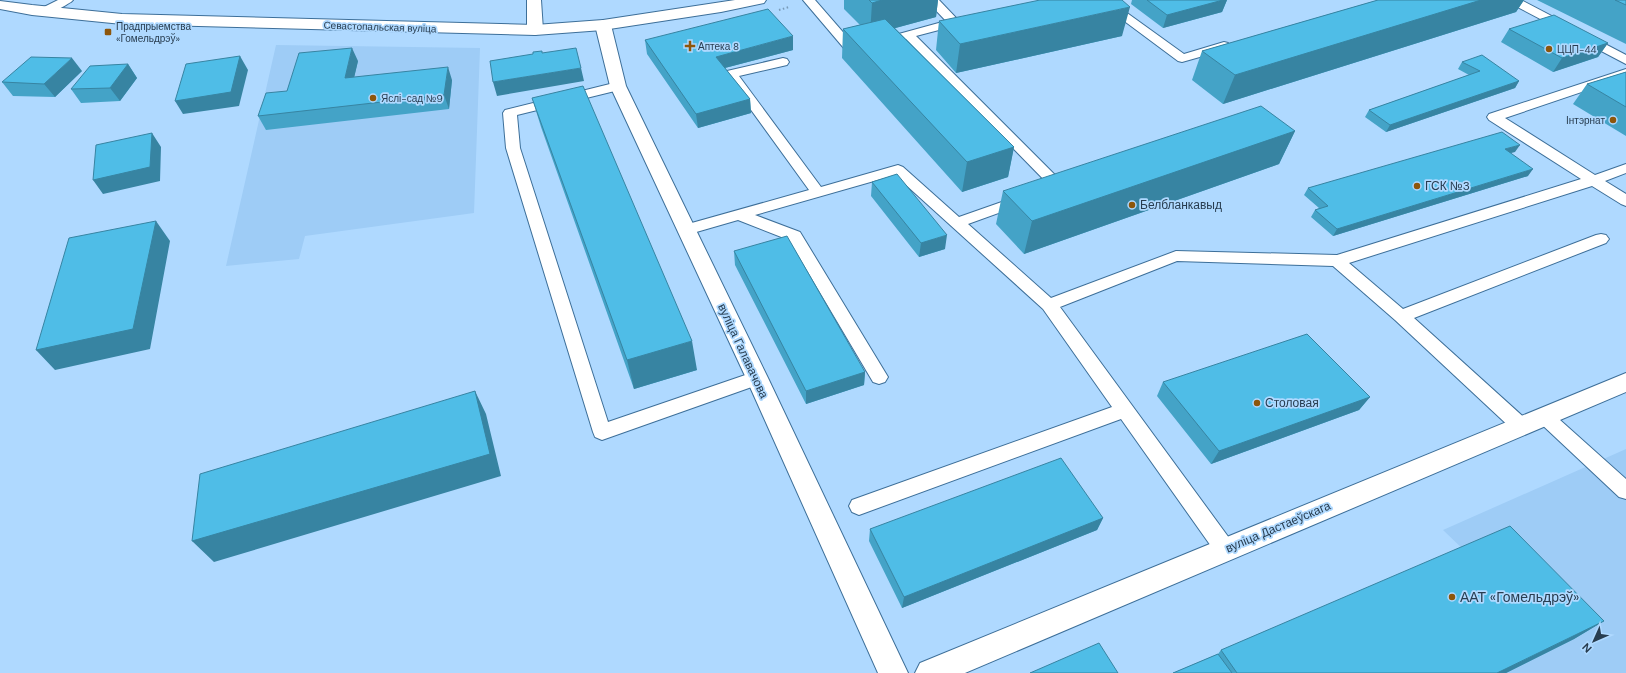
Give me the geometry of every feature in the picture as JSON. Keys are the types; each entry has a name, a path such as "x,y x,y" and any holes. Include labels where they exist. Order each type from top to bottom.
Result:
{"street":[{"path":"534,0 535,30"},
{"name":"Севастопальская вуліца","path":"0,5 122,19 535,30 603,25 713,9 759,0"},
{"name":"вуліца Галавачова","path":"603,25 618,86 757,378 893,673"},
{"name":"вуліца Дастаеўскага","path":"930,673 1626,382"}],"lane":[{"path":"44,11 68,0"},
{"path":"809,0 852,50 954,22"},
{"path":"932,0 954,22 967,27"},
{"path":"1512,0 1626,60"},
{"path":"1091,6 1104,1 1182,58 1235,43"},
{"path":"908,35 1059,187"},
{"path":"783,62 731,74 818,193"},
{"path":"1626,72 1494,117 1626,201"},
{"path":"618,86 510,113 513,148 602,432 757,378"},
{"path":"1049,305 1176,256 1337,261 1594,180 1626,168"},
{"path":"686,230 898,170 1049,305 1225,549"},
{"path":"957,223 1073,182"},
{"path":"739,215 795,236 879,376"},
{"path":"1401,316 1601,239"},
{"path":"1337,261 1401,316 1532,421 1626,491"},
{"path":"858,506 1125,410"}],"shaded area":[{"path":"276,45 480,48 474,213 305,236 299,259 226,266"},
{"name":"ААТ «Гомельдрэў»","path":"1626,449 1626,673 1195,673 1468,554 1443,530"}],"building":[{"path":"869,0 882,0 872,3"},
{"path":"1040,0 1122,0 1130,7 960,44 939,21"},
{"path":"1147,0 1223,0 1167,15"},
{"path":"1378,0 1481,0 1235,75 1202,51"},
{"path":"1615,0 1626,0 1626,5"},
{"path":"768,9 793,36 716,57 750,99 696,114 645,40"},
{"path":"1554,15 1608,43 1562,58 1509,29"},
{"path":"885,19 1014,147 967,162 843,29"},
{"path":"352,48 345,78 448,67 444,95 258,116 266,93 287,91 299,53"},
{"path":"576,48 581,68 493,82 490,61 533,54 533,52 542,51 542,53"},
{"path":"1482,55 1519,81 1390,125 1369,110 1480,71 1462,62"},
{"path":"240,56 231,92 175,101 186,64"},
{"path":"31,57 72,58 44,84 2,82"},
{"path":"128,64 110,88 71,89 90,66"},
{"path":"1626,72 1626,107 1587,84"},
{"path":"583,86 692,341 627,360 532,98"},
{"path":"1261,106 1295,131 1032,221 1003,191"},
{"name":"ГСК №3","path":"1502,132 1520,145 1505,149 1533,169 1337,229 1315,210 1328,206 1308,188"},
{"path":"152,133 150,167 93,180 96,145"},
{"path":"897,174 947,235 921,243 872,182"},
{"path":"156,221 133,329 36,350 69,238"},
{"path":"787,236 865,372 806,391 734,251"},
{"name":"Столовая","path":"1307,334 1370,397 1219,451 1163,382"},
{"path":"475,391 490,454 192,541 200,474"},
{"path":"1061,458 1103,518 904,597 870,529"},
{"name":"ААТ «Гомельдрэў»","path":"1510,526 1604,621 1497,673 1237,673 1221,650"},
{"path":"1099,643 1118,673 1030,673"},
{"path":"1218,654 1232,673 1173,673"}],"place":[{"name":"Прадпрыемства «Гомельдрэў»","path":"108,32"},
{"name":"Аптека 8","path":"690,46"},
{"name":"ЦЦП-44","path":"1549,49"},
{"name":"Яслі-сад №9","path":"373,98"},
{"name":"Інтэрнат","path":"1613,120"},
{"name":"ГСК №3","path":"1417,186"},
{"name":"Белбланкавыд","path":"1132,205"},
{"name":"Столовая","path":"1257,403"},
{"name":"ААТ «Гомельдрэў»","path":"1452,597"}]}
